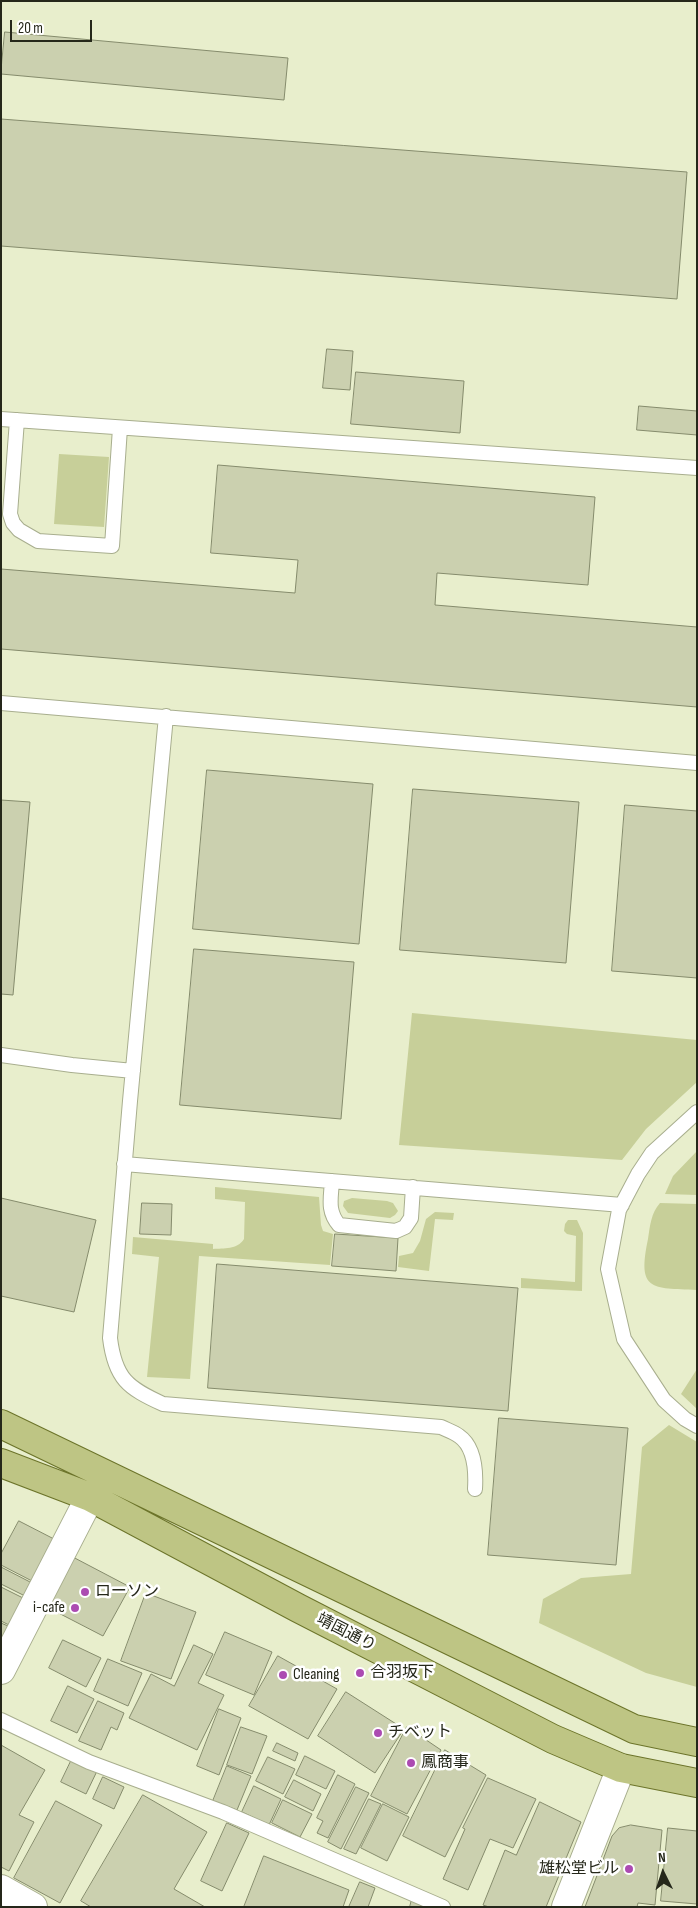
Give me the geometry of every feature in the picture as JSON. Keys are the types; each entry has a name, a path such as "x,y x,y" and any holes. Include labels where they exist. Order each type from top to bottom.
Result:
{"main road":[{"path":"1,1424 634,1729 697,1742"},
{"name":"靖国通り","path":"1,1463 90,1497 298,1608 544,1734 621,1768 697,1783"}],"street":[{"path":"1,1670 90,1497"},
{"path":"566,1907 621,1768"},
{"path":"1,1889 32,1907"}],"lane":[{"path":"1,418 697,468"},
{"path":"17,420 10,514 13,523 19,530 38,541 47,542 112,546 120,428"},
{"path":"1,704 166,716 697,763"},
{"path":"166,716 124,1164 110,1338 113,1360 124,1380 140,1393 164,1404 441,1427 461,1437 470,1451 476,1470 476,1489"},
{"path":"1,1055 133,1071"},
{"path":"697,1112 652,1153 638,1174 619,1210 608,1270 624,1340 664,1400 685,1419 697,1426"},
{"path":"124,1164 622,1205"},
{"path":"332,1181 330,1209 333,1218 339,1225 396,1231 406,1227 410,1218 413,1188"},
{"path":"1,1720 89,1762 223,1812 443,1907"}],"green space":[{"path":"59,454 109,457 104,527 54,524"},
{"path":"412,1013 697,1040 697,1082 646,1129 622,1160 399,1145"},
{"path":"697,1151 697,1195 665,1194 673,1176"},
{"path":"215,1187 319,1197 323,1231 333,1234 330,1265 199,1256 190,1379 147,1377 159,1257 132,1254 133,1237 213,1244 213,1249 230,1248 238,1245 244,1239 245,1202 215,1199"},
{"path":"352,1198 387,1201 393,1203 398,1211 390,1218 348,1213 343,1206 344,1201"},
{"path":"660,1203 697,1204 697,1290 658,1287 651,1283 647,1277 645,1256 650,1225"},
{"path":"435,1212 454,1213 453,1220 435,1219 429,1271 398,1267 399,1256 413,1253 420,1241 426,1219"},
{"path":"568,1220 577,1220 583,1233 582,1291 521,1288 521,1278 575,1282 576,1236 567,1234 564,1231"},
{"path":"697,1369 697,1409 681,1394"},
{"path":"669,1425 697,1442 697,1687 646,1673 539,1623 543,1599 581,1578 631,1574 642,1447"}],"building":[{"path":"5,32 288,58 284,100 1,74"},
{"path":"1,119 687,172 677,299 1,246"},
{"path":"327,349 353,351 350,390 323,388"},
{"path":"356,372 464,381 460,433 351,424"},
{"path":"639,406 697,411 697,435 637,430"},
{"path":"218,465 595,497 588,585 437,573 435,605 697,627 697,707 1,649 1,569 295,593 298,560 211,553"},
{"path":"207,770 373,784 359,944 193,929"},
{"path":"413,789 579,802 566,963 400,950"},
{"path":"1,800 30,802 13,995 1,994"},
{"path":"625,805 697,811 697,978 612,971"},
{"path":"194,949 354,962 341,1119 180,1105"},
{"path":"1,1198 96,1220 74,1312 1,1296"},
{"path":"142,1203 172,1204 171,1235 140,1234"},
{"path":"335,1234 398,1238 396,1271 332,1266"},
{"path":"217,1264 518,1288 508,1411 208,1388"},
{"path":"499,1418 628,1428 616,1565 488,1555"},
{"path":"19,1521 54,1539 32,1581 1,1565 1,1554"},
{"path":"69,1555 130,1587 103,1636 43,1605"},
{"path":"1,1567 32,1583 25,1596 1,1584"},
{"path":"1,1587 27,1600 13,1627 1,1621"},
{"path":"146,1593 196,1612 171,1679 121,1661"},
{"path":"1,1623 8,1626 1,1641"},
{"path":"225,1632 272,1652 254,1695 206,1675"},
{"path":"63,1640 101,1658 86,1687 49,1668"},
{"path":"194,1645 213,1654 198,1683 224,1695 197,1750 129,1718 151,1674 174,1686"},
{"path":"278,1656 337,1689 308,1739 249,1706"},
{"path":"108,1659 142,1673 128,1706 94,1691"},
{"path":"68,1686 94,1699 77,1733 51,1721"},
{"path":"346,1692 404,1729 375,1773 318,1736"},
{"path":"98,1701 124,1713 117,1730 111,1727 101,1750 79,1741"},
{"path":"219,1709 241,1718 219,1775 197,1766"},
{"path":"241,1727 267,1736 252,1774 227,1765"},
{"path":"407,1727 441,1750 407,1814 371,1796"},
{"path":"277,1743 298,1753 295,1761 273,1751"},
{"path":"1,1745 45,1770 19,1815 34,1822 9,1871 1,1867"},
{"path":"445,1750 486,1775 445,1857 403,1836"},
{"path":"305,1756 335,1771 326,1789 296,1775"},
{"path":"73,1757 98,1769 86,1794 61,1782"},
{"path":"268,1757 295,1769 283,1794 256,1781"},
{"path":"227,1766 251,1776 237,1810 213,1801"},
{"path":"338,1775 355,1784 328,1838 317,1833 323,1821 317,1818"},
{"path":"103,1777 124,1787 114,1809 93,1799"},
{"path":"488,1778 536,1799 513,1848 490,1839 468,1890 443,1879 465,1829 463,1828"},
{"path":"294,1780 321,1794 313,1811 285,1797"},
{"path":"254,1786 281,1799 269,1825 242,1812"},
{"path":"356,1787 369,1793 341,1849 328,1842"},
{"path":"143,1795 207,1832 174,1889 205,1907 91,1907 81,1901"},
{"path":"369,1799 381,1804 356,1854 344,1849"},
{"path":"283,1800 312,1814 300,1837 272,1823"},
{"path":"56,1801 102,1825 60,1903 14,1878"},
{"path":"540,1802 581,1822 546,1907 489,1907 483,1905 505,1850 516,1855"},
{"path":"383,1804 409,1817 387,1861 361,1848"},
{"path":"227,1823 249,1833 222,1891 201,1881"},
{"name":"雄松堂ビル","path":"631,1825 662,1830 655,1905 638,1903 637,1907 585,1907 612,1836 619,1828"},
{"path":"668,1828 697,1831 697,1904 661,1901"},
{"path":"264,1856 349,1890 343,1907 244,1907"},
{"path":"360,1882 375,1888 368,1907 349,1907"},
{"path":"412,1899 432,1907 410,1907"}],"place":[{"name":"ローソン","path":"85,1592"},
{"name":"i-cafe","path":"75,1608"},
{"name":"合羽坂下","path":"360,1673"},
{"name":"Cleaning","path":"283,1675"},
{"name":"チベット","path":"378,1733"},
{"name":"鳳商事","path":"411,1763"},
{"name":"雄松堂ビル","path":"629,1869"}]}
